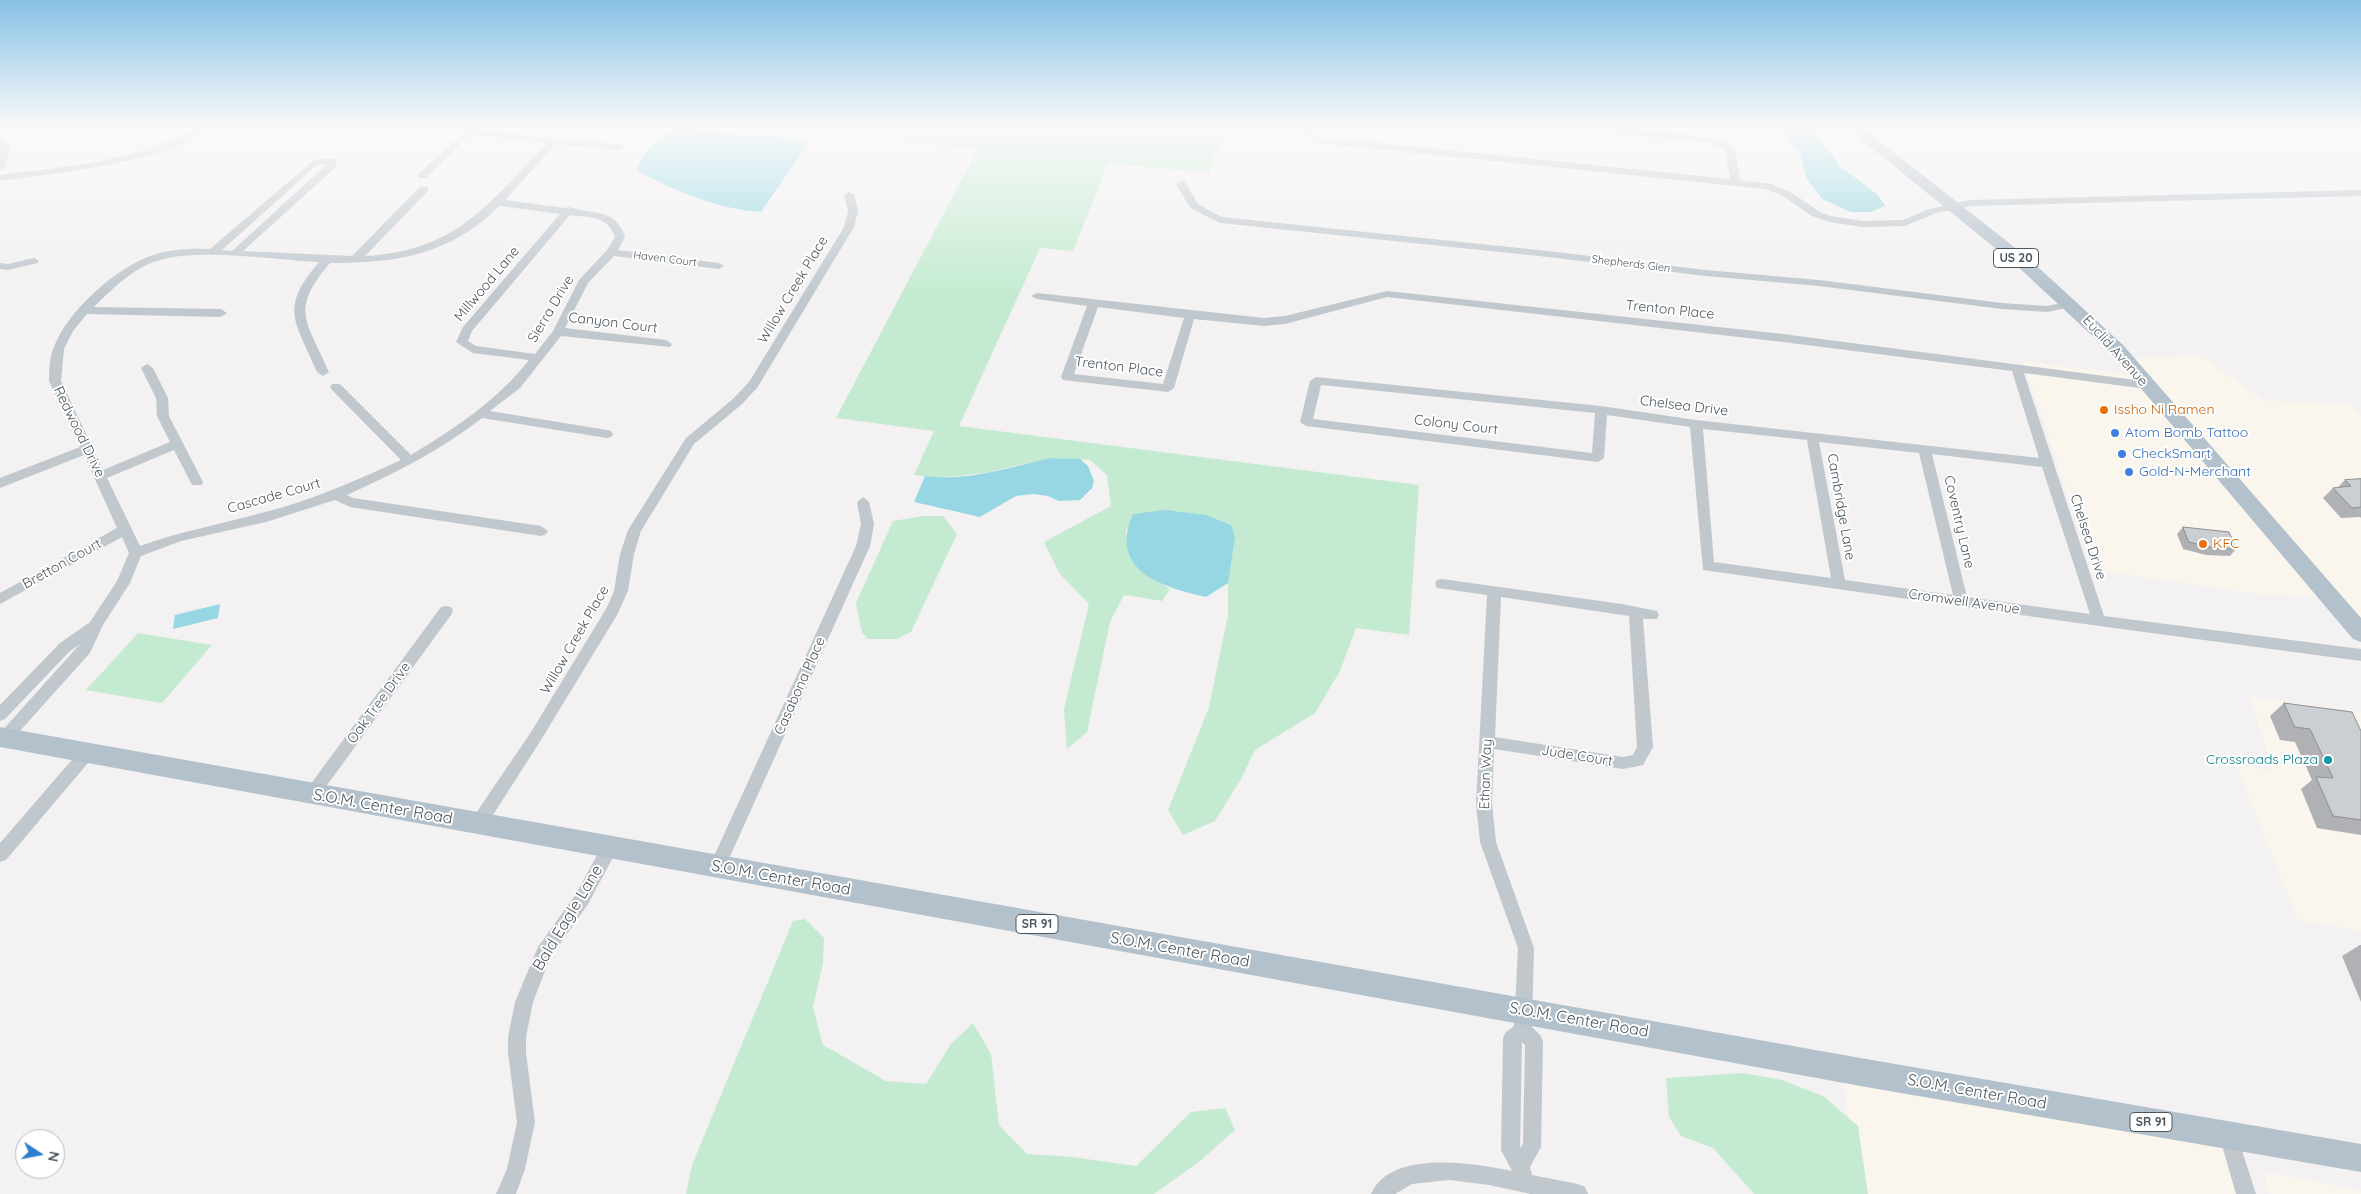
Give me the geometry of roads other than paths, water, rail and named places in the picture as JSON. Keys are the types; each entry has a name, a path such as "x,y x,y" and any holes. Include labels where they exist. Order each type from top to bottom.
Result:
{"main road":[{"name":"Euclid Avenue","path":"1924,184 2072,304 2116,350 2361,633"},
{"name":"S.O.M. Center Road","path":"2,730 88,752 1262,965 1524,1020 1866,1073 2361,1158"}],"street":[{"path":"212,253 291,184"},
{"path":"234,254 312,184"},
{"path":"234,254 356,259 387,258 421,251 456,237 478,220 513,184"},
{"name":"Shepherds Glen","path":"1181,184 1194,206 1217,219 1548,254 1697,272 1812,282 2023,308 2048,309 2072,304"},
{"path":"1749,184 1767,186 1785,193 1816,214 1829,219 1862,224 1905,223 1952,206 1970,203 2361,193"},
{"path":"356,259 424,189"},
{"name":"Willow Creek Place","path":"478,824 536,736 612,610 621,591 627,554 635,530 690,441 737,402 753,385 849,227 854,217 854,209 848,195"},
{"name":"Sierra Drive","path":"336,495 410,461 451,436 482,414 516,385 558,332 583,282 611,252 620,237 616,225 605,217 569,210 496,202"},
{"name":"Millwood Lane","path":"539,358 473,349 462,342 466,330 569,210"},
{"name":"Redwood Drive","path":"136,553 55,381 54,366 59,344 82,310 116,280 147,261 184,252 234,254"},
{"name":"Haven Court","path":"611,252 719,266"},
{"path":"323,372 298,313 298,302 306,283 328,258"},
{"path":"0,266 8,267 34,261"},
{"name":"Trenton Place","path":"1037,296 1093,304 1264,322 1285,320 1387,294 1783,338 2016,367 2147,386"},
{"name":"Trenton Place","path":"1093,304 1067,376 1168,388 1190,315"},
{"path":"82,310 221,312"},
{"name":"Canyon Court","path":"558,332 575,332 666,344"},
{"name":"Chelsea Drive","path":"2016,367 2099,621"},
{"path":"147,368 162,398 163,416 197,482"},
{"name":"Chelsea Drive","path":"1316,381 1601,410 1696,424 2048,462"},
{"name":"Colony Court","path":"1316,381 1306,422 1598,458 1601,410"},
{"path":"336,388 410,461"},
{"path":"482,414 607,434"},
{"name":"Cromwell Avenue","path":"1696,424 1708,566 2099,621 2361,655"},
{"name":"Cambridge Lane","path":"1812,436 1839,584"},
{"path":"101,476 178,444"},
{"path":"0,483 87,449"},
{"name":"Coventry Lane","path":"1926,450 1961,601"},
{"name":"Cascade Court","path":"136,553 179,537 266,517 336,495 350,502 541,531"},
{"name":"Casabona Place","path":"717,867 863,546 868,529 868,517 863,502"},
{"name":"Bretton Court","path":"0,599 124,530"},
{"path":"2,730 85,649 96,624 123,584 136,553"},
{"path":"1442,584 1622,609 1652,616"},
{"name":"Ethan Way","path":"1494,592 1484,804 1488,842 1518,921 1526,948 1524,1020"},
{"name":"Oak Tree Drive","path":"312,794 446,611"},
{"name":"Jude Court","path":"1487,742 1623,763 1638,760 1645,747 1636,613"},
{"path":"2,730 65,647 96,624"},
{"path":"0,856 88,752"},
{"name":"Bald Eagle Lane","path":"506,1194 516,1170 526,1122 517,1053 517,1037 524,1002 544,953 582,899 610,848"},
{"path":"1522,1174 1532,1147 1534,1041 1524,1020"},
{"path":"2228,1135 2246,1194"},
{"path":"1381,1194 1387,1187 1402,1178 1424,1172 1522,1174 1578,1194"}],"water":[{"path":"663,184 780,184 761,212 712,203"},
{"path":"1811,184 1863,184 1878,195 1885,206 1871,212 1851,212 1822,199"},
{"path":"1050,458 1080,459 1088,466 1094,481 1092,488 1080,500 1059,501 1048,496 1033,494 1016,496 980,517 914,502 925,476 956,477 972,475"},
{"path":"1165,510 1206,515 1231,525 1235,537 1228,583 1206,597 1173,588 1157,581 1144,573 1134,563 1128,550 1127,534 1133,514"},
{"path":"220,604 218,618 173,629 175,615"}],"place":[{"name":"Issho Ni Ramen","path":"2104,410"},
{"name":"Atom Bomb Tattoo","path":"2115,433"},
{"name":"CheckSmart","path":"2122,454"},
{"name":"Gold-N-Merchant","path":"2129,472"},
{"name":"KFC","path":"2203,544"},
{"name":"Crossroads Plaza","path":"2328,760"}]}
